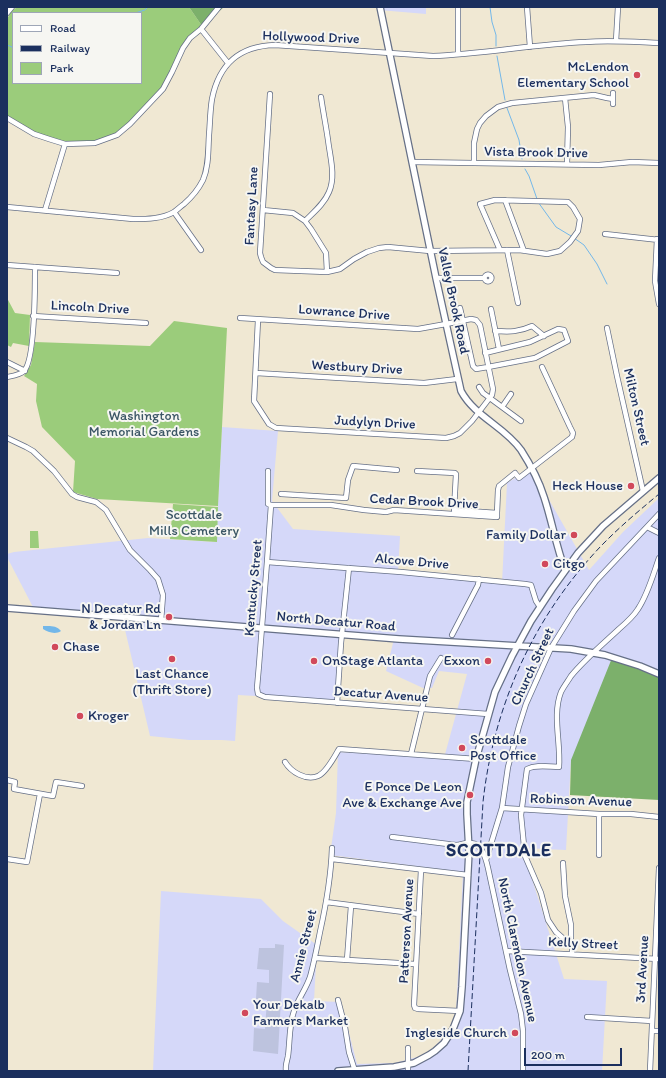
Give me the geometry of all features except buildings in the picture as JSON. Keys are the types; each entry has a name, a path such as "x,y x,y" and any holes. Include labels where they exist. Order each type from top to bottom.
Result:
{"main road":[{"name":"Valley Brook Road","path":"380,7 460,391 465,400 478,413 510,438 532,468 544,496 565,570"},
{"path":"338,1071 394,1067 420,1061 430,1055 444,1042 454,1029 460,1011 462,987 469,843 467,802 476,759 495,691 517,646 540,607 578,553 594,535 659,478"},
{"name":"North Decatur Road","path":"7,608 424,641 551,648 594,653 625,661 659,674"}],"street":[{"path":"7,13 12,7"},
{"path":"7,118 34,134 65,144 95,143 117,135 130,124 163,89 183,48 190,38 201,30 220,7"},
{"path":"458,7 458,54"},
{"path":"527,7 530,47"},
{"path":"616,41 618,7"},
{"path":"201,30 228,63"},
{"name":"Hollywood Drive","path":"7,207 133,219 158,218 174,212 193,195 203,179 208,155 212,100 218,79 228,63 238,55 250,48 261,45 433,56 585,42 616,41 659,43"},
{"name":"Fantasy Lane","path":"270,94 261,257 266,265 275,270 327,272 340,268 367,252 388,247 430,251 524,250 547,254 560,251 578,231 580,218 568,202 505,200"},
{"path":"474,163 474,144 477,129 480,123 486,116 504,104 594,95 613,98"},
{"path":"305,221 326,198 332,183 332,169 321,97"},
{"path":"565,98 568,127 567,164"},
{"path":"45,210 65,144"},
{"name":"Vista Brook Drive","path":"412,162 599,165 632,162 659,163"},
{"path":"500,250 480,204 495,200 505,200 524,250"},
{"path":"263,210 293,213 305,221 326,254 327,272"},
{"path":"174,212 201,250"},
{"path":"605,234 658,240 655,281 659,304"},
{"path":"507,250 518,303"},
{"path":"7,265 117,273"},
{"path":"7,377 17,375 24,371 29,362 32,350 36,267"},
{"path":"436,278 484,278"},
{"path":"460,308 473,366 476,368 535,358 568,341 564,330 558,329 530,342 486,352"},
{"path":"491,309 499,349"},
{"name":"Lincoln Drive","path":"33,316 146,323"},
{"name":"Lowrance Drive","path":"240,318 418,329 463,321"},
{"path":"463,321 471,319 476,320 480,325 493,389 490,398"},
{"path":"256,373 258,320"},
{"path":"495,331 511,332 532,326 544,336"},
{"name":"Milton Street","path":"607,328 643,491"},
{"path":"7,362 24,371"},
{"path":"532,468 572,437 570,427 542,367"},
{"name":"Westbury Drive","path":"256,373 424,383 457,379"},
{"name":"Judylyn Drive","path":"256,373 254,401 269,424 276,428 446,438 460,433 472,421 490,398"},
{"path":"479,388 483,394 520,421"},
{"path":"502,407 511,394"},
{"path":"7,438 33,451 54,471 72,494 77,497 96,502 106,510 130,550 158,580 163,595 161,621"},
{"path":"347,507 346,498 348,480 353,466 397,470"},
{"name":"Cedar Brook Drive","path":"271,505 331,505 382,511 394,510 421,513 497,513 499,486 515,473 519,478 532,468"},
{"name":"Kentucky Street","path":"268,471 268,504 271,505 257,691 260,695 273,697"},
{"name":"Cedar Brook Drive","path":"417,471 456,474 454,512"},
{"path":"281,494 346,498"},
{"name":"Church Street","path":"486,860 502,808 508,767 519,726 526,704 551,648 574,611 592,586 659,514"},
{"path":"646,527 659,533"},
{"path":"570,941 565,940 556,932 548,920 541,893 525,856 521,810 527,769 536,766 559,768 557,719 558,703 561,692 566,683 586,660 630,619 638,609 648,589 659,558"},
{"name":"Alcove Drive","path":"267,562 529,584 531,585 536,601 540,607"},
{"path":"338,702 341,643 349,568"},
{"path":"452,635 480,579"},
{"path":"411,754 430,676 441,658"},
{"name":"Decatur Avenue","path":"273,697 488,714"},
{"path":"285,762 295,773 311,777 319,776 324,772 334,760 339,749 476,759"},
{"path":"7,780 15,782 14,790 53,796 56,782 82,786"},
{"path":"7,859 27,862 40,794"},
{"name":"Robinson Avenue","path":"502,808 599,814 631,814 659,817"},
{"path":"599,814 599,855"},
{"path":"392,837 456,845 469,843"},
{"name":"North Clarendon Avenue","path":"469,843 479,846 486,860 520,1010 523,1031 523,1071"},
{"name":"Annie Street","path":"286,1071 292,1018 307,985 326,902 332,859 332,848"},
{"path":"332,859 468,875"},
{"path":"563,863 565,896 570,925 572,954"},
{"name":"3rd Avenue","path":"650,1071 653,996 657,959 659,868"},
{"name":"Patterson Avenue","path":"421,870 414,1005 416,1008 460,1011"},
{"path":"326,902 419,914"},
{"path":"347,960 351,906"},
{"name":"Kelly Street","path":"506,952 657,959"},
{"path":"314,958 416,964"},
{"path":"653,996 659,996"},
{"path":"338,1000 354,1070"},
{"path":"587,1017 652,1021"},
{"path":"652,1031 659,1032"},
{"path":"408,1048 408,1071"}],"shaded area":[{"path":"378,7 426,7 426,14 379,10"},
{"path":"222,427 278,431 272,501 293,529 400,536 398,572 502,583 507,483 531,468 589,570 623,532 659,498 659,676 571,760 566,850 522,848 564,979 607,981 602,1071 153,1071 161,891 261,899 283,921 317,945 314,1001 341,1002 357,1064 395,1063 421,1056 432,1050 441,1040 449,1030 456,1014 463,872 330,855 336,813 338,752 444,758 467,674 439,671 432,688 423,688 386,671 394,639 343,635 340,703 238,695 235,741 189,740 150,736 122,617 34,609 7,557 7,554 14,552 148,538 216,542"},
{"path":"275,944 284,945 278,1054 253,1051 254,1028 265,1029 267,1000 256,999 257,982 269,983 269,970 257,969 259,948 275,948"}],"green space":[{"path":"17,7 189,7 202,26 188,39 166,85 132,124 114,136 96,144 64,142 28,132 7,119 7,19 11,12"},
{"path":"189,7 224,7 202,26"},
{"path":"7,298 15,313 30,315 29,346 13,343 11,347 7,345"},
{"name":"Washington Memorial Gardens","path":"174,321 227,328 218,506 97,499 73,492 75,461 42,427 36,401 37,384 24,376 31,365 35,342 150,346"},
{"name":"Scottdale Mills Cemetery","path":"173,504 218,507 217,542 170,539"},
{"path":"30,531 38,531 39,548 30,548"},
{"path":"612,658 659,676 659,800 570,795 571,760"}],"water":[{"path":"43,626 55,627 61,631 56,633 49,632 43,629"}],"waterway":[{"path":"138,12 145,10 148,7"},
{"path":"490,7 496,35 496,46"},
{"path":"7,45 12,47"},
{"path":"497,56 505,100"},
{"path":"507,108 519,140 522,159"},
{"path":"525,169 537,199"},
{"path":"538,202 556,227 571,236"},
{"path":"574,238 584,245 597,264 607,284"}],"railway":[{"path":"468,1071 483,802 495,735 505,703 517,672 532,642 549,612 568,585 606,541 659,494"}],"place":[{"name":"McLendon Elementary School","path":"637,75"},
{"name":"Heck House","path":"631,486"},
{"name":"Family Dollar","path":"574,535"},
{"name":"Citgo","path":"545,564"},
{"name":"N Decatur Rd & Jordan Ln","path":"169,617"},
{"name":"Chase","path":"55,647"},
{"name":"Last Chance (Thrift Store)","path":"172,659"},
{"name":"OnStage Atlanta","path":"314,661"},
{"name":"Exxon","path":"488,661"},
{"name":"Kroger","path":"80,716"},
{"name":"Scottdale Post Office","path":"462,748"},
{"name":"E Ponce De Leon Ave & Exchange Ave","path":"470,795"},
{"name":"Your Dekalb Farmers Market","path":"245,1013"},
{"name":"Ingleside Church","path":"515,1033"}],"district":[{"name":"SCOTTDALE","path":"499,851"}]}
